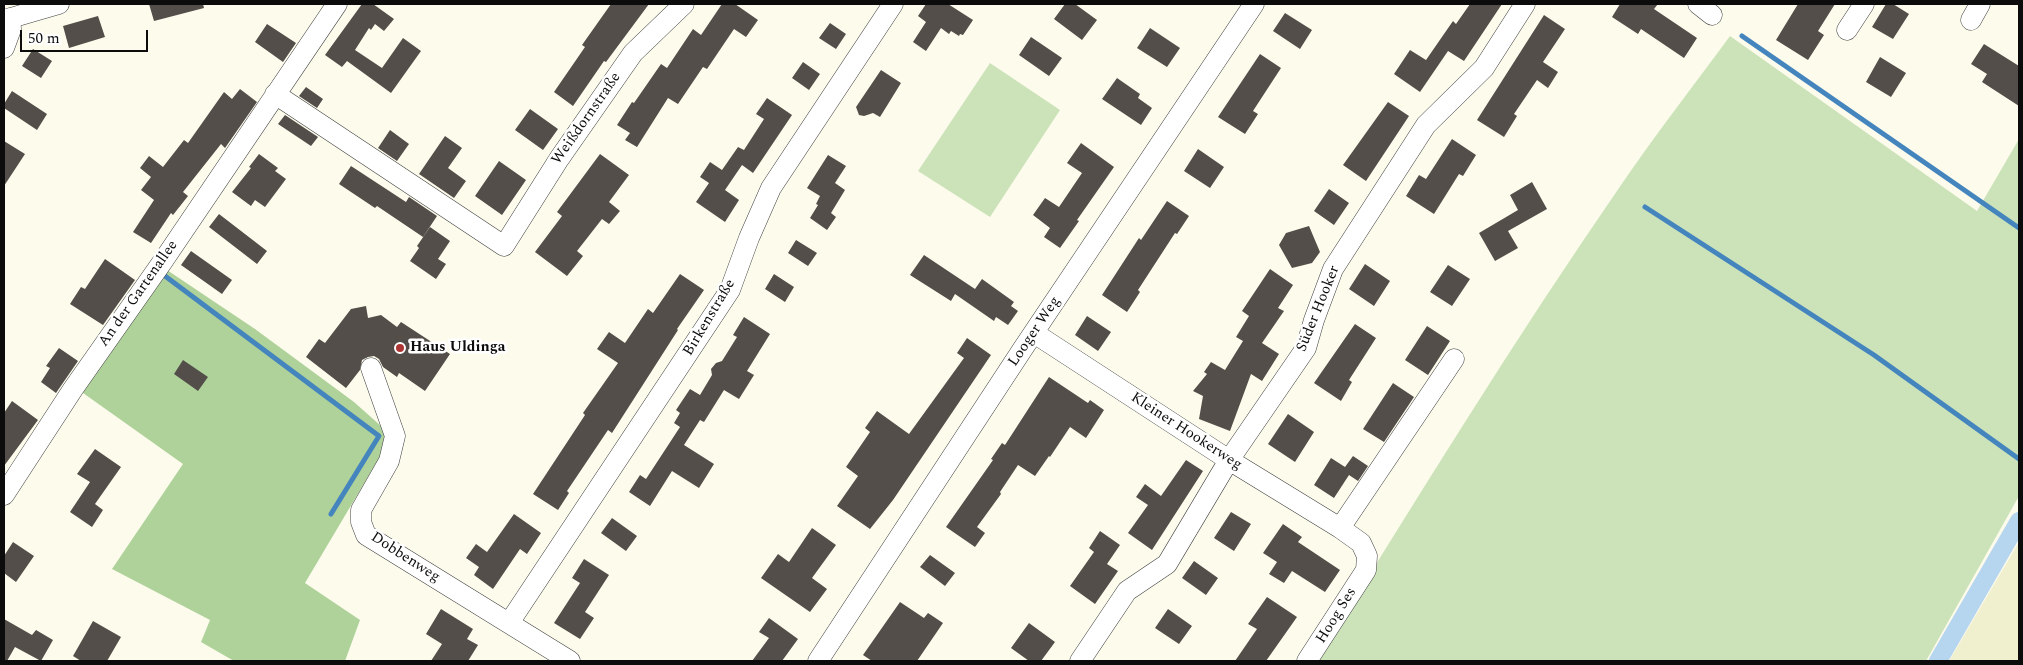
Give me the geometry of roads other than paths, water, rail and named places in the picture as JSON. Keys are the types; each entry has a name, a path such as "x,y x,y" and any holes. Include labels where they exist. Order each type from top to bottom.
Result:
{"street":[{"path":"4,48 10,29 7,19 59,4"},
{"name":"An der Gartenallee","path":"4,495 73,389 158,268 336,4"},
{"name":"Weißdornstraße","path":"275,94 504,246 559,159 633,53 684,4"},
{"name":"Birkenstraße","path":"509,623 730,290 749,238 771,188 893,4"},
{"name":"Looger Weg","path":"818,661 1254,4"},
{"name":"Süder Hooker","path":"1080,661 1128,591 1167,564 1229,460 1306,348 1333,268 1426,125 1484,68 1525,4"},
{"path":"1848,30 1864,4"},
{"name":"Kleiner Hookerweg","path":"1034,333 1229,460 1340,528 1361,544 1368,556 1366,570"},
{"path":"1340,528 1454,359"},
{"name":"Dobbenweg","path":"371,368 395,436 390,461 361,510 361,522 366,535 570,661"},
{"name":"Hoog Ses","path":"1307,661 1366,570"}],"waterway":[{"path":"1742,36 2019,228"},
{"path":"1645,207 1874,355 2019,459"},
{"path":"165,276 379,436 331,514"},
{"path":"1938,661 2019,521"}],"place":[{"name":"Haus Uldinga","path":"400,348"}]}
